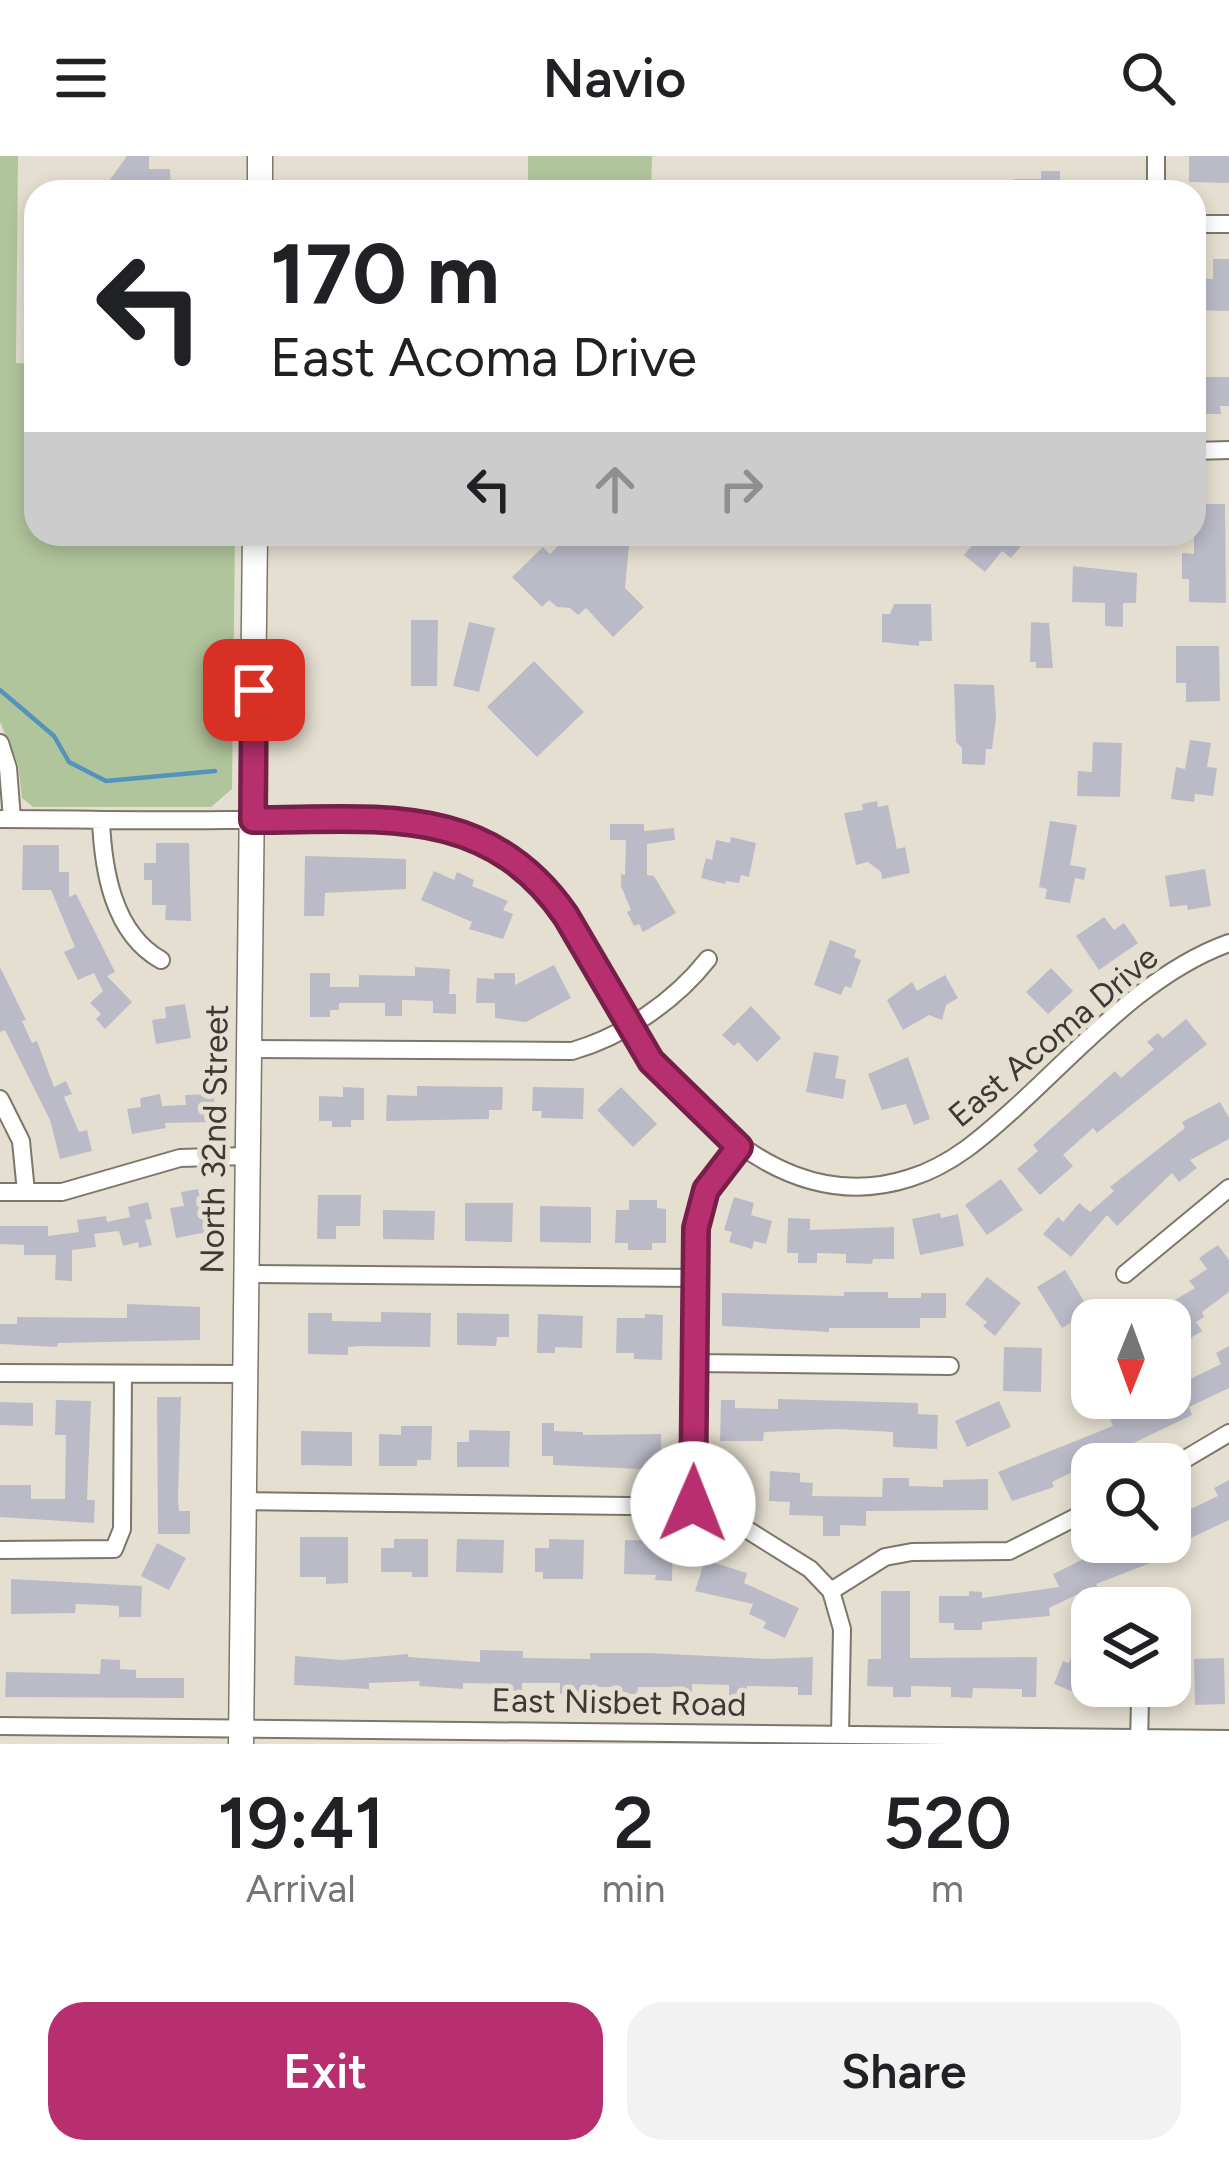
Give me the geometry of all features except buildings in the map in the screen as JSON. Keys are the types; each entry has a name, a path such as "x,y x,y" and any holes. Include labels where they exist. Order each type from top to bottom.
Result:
{"main road":[{"name":"North 32nd Street","path":"241,1737 255,546"}],"street":[{"path":"0,742 8,768 6,819"},
{"name":"East Acoma Drive","path":"6,819 419,821 486,841 518,861 551,894 666,1080 739,1147 774,1169 843,1187 891,1183 926,1172 978,1141 1150,988 1184,964 1229,943"},
{"path":"101,820 107,884 142,950 160,960"},
{"path":"247,1049 555,1052 585,1047 682,991 708,959"},
{"path":"0,1099 21,1141 26,1192"},
{"path":"693,1504 699,1208 706,1190 739,1147"},
{"path":"0,1192 62,1192 181,1158 246,1156"},
{"path":"1124,1274 1229,1188"},
{"path":"245,1274 695,1278"},
{"path":"694,1363 950,1366"},
{"path":"0,1373 244,1374"},
{"path":"0,1550 114,1549 122,1529 123,1373"},
{"path":"1191,1456 1229,1433"},
{"path":"243,1501 693,1504 726,1514 810,1569 831,1591 842,1630 840,1735"},
{"path":"831,1591 886,1557 1009,1551 1071,1520"},
{"path":"1139,1741 1140,1707"},
{"name":"East Nisbet Road","path":"0,1726 98,1735 241,1737 1229,1739"}],"green space":[{"path":"0,156 18,156 16,363 24,363 24,546 235,546 232,789 211,807 33,807 22,798 18,764 0,722"},
{"path":"528,156 652,156 651,180 528,180"}],"waterway":[{"path":"0,690 54,736 69,762 106,781 215,771"}],"route":[{"path":"254,690 253,820 419,821 464,832 518,861 566,916 651,1061 739,1147 706,1190 696,1228 693,1504"}]}
